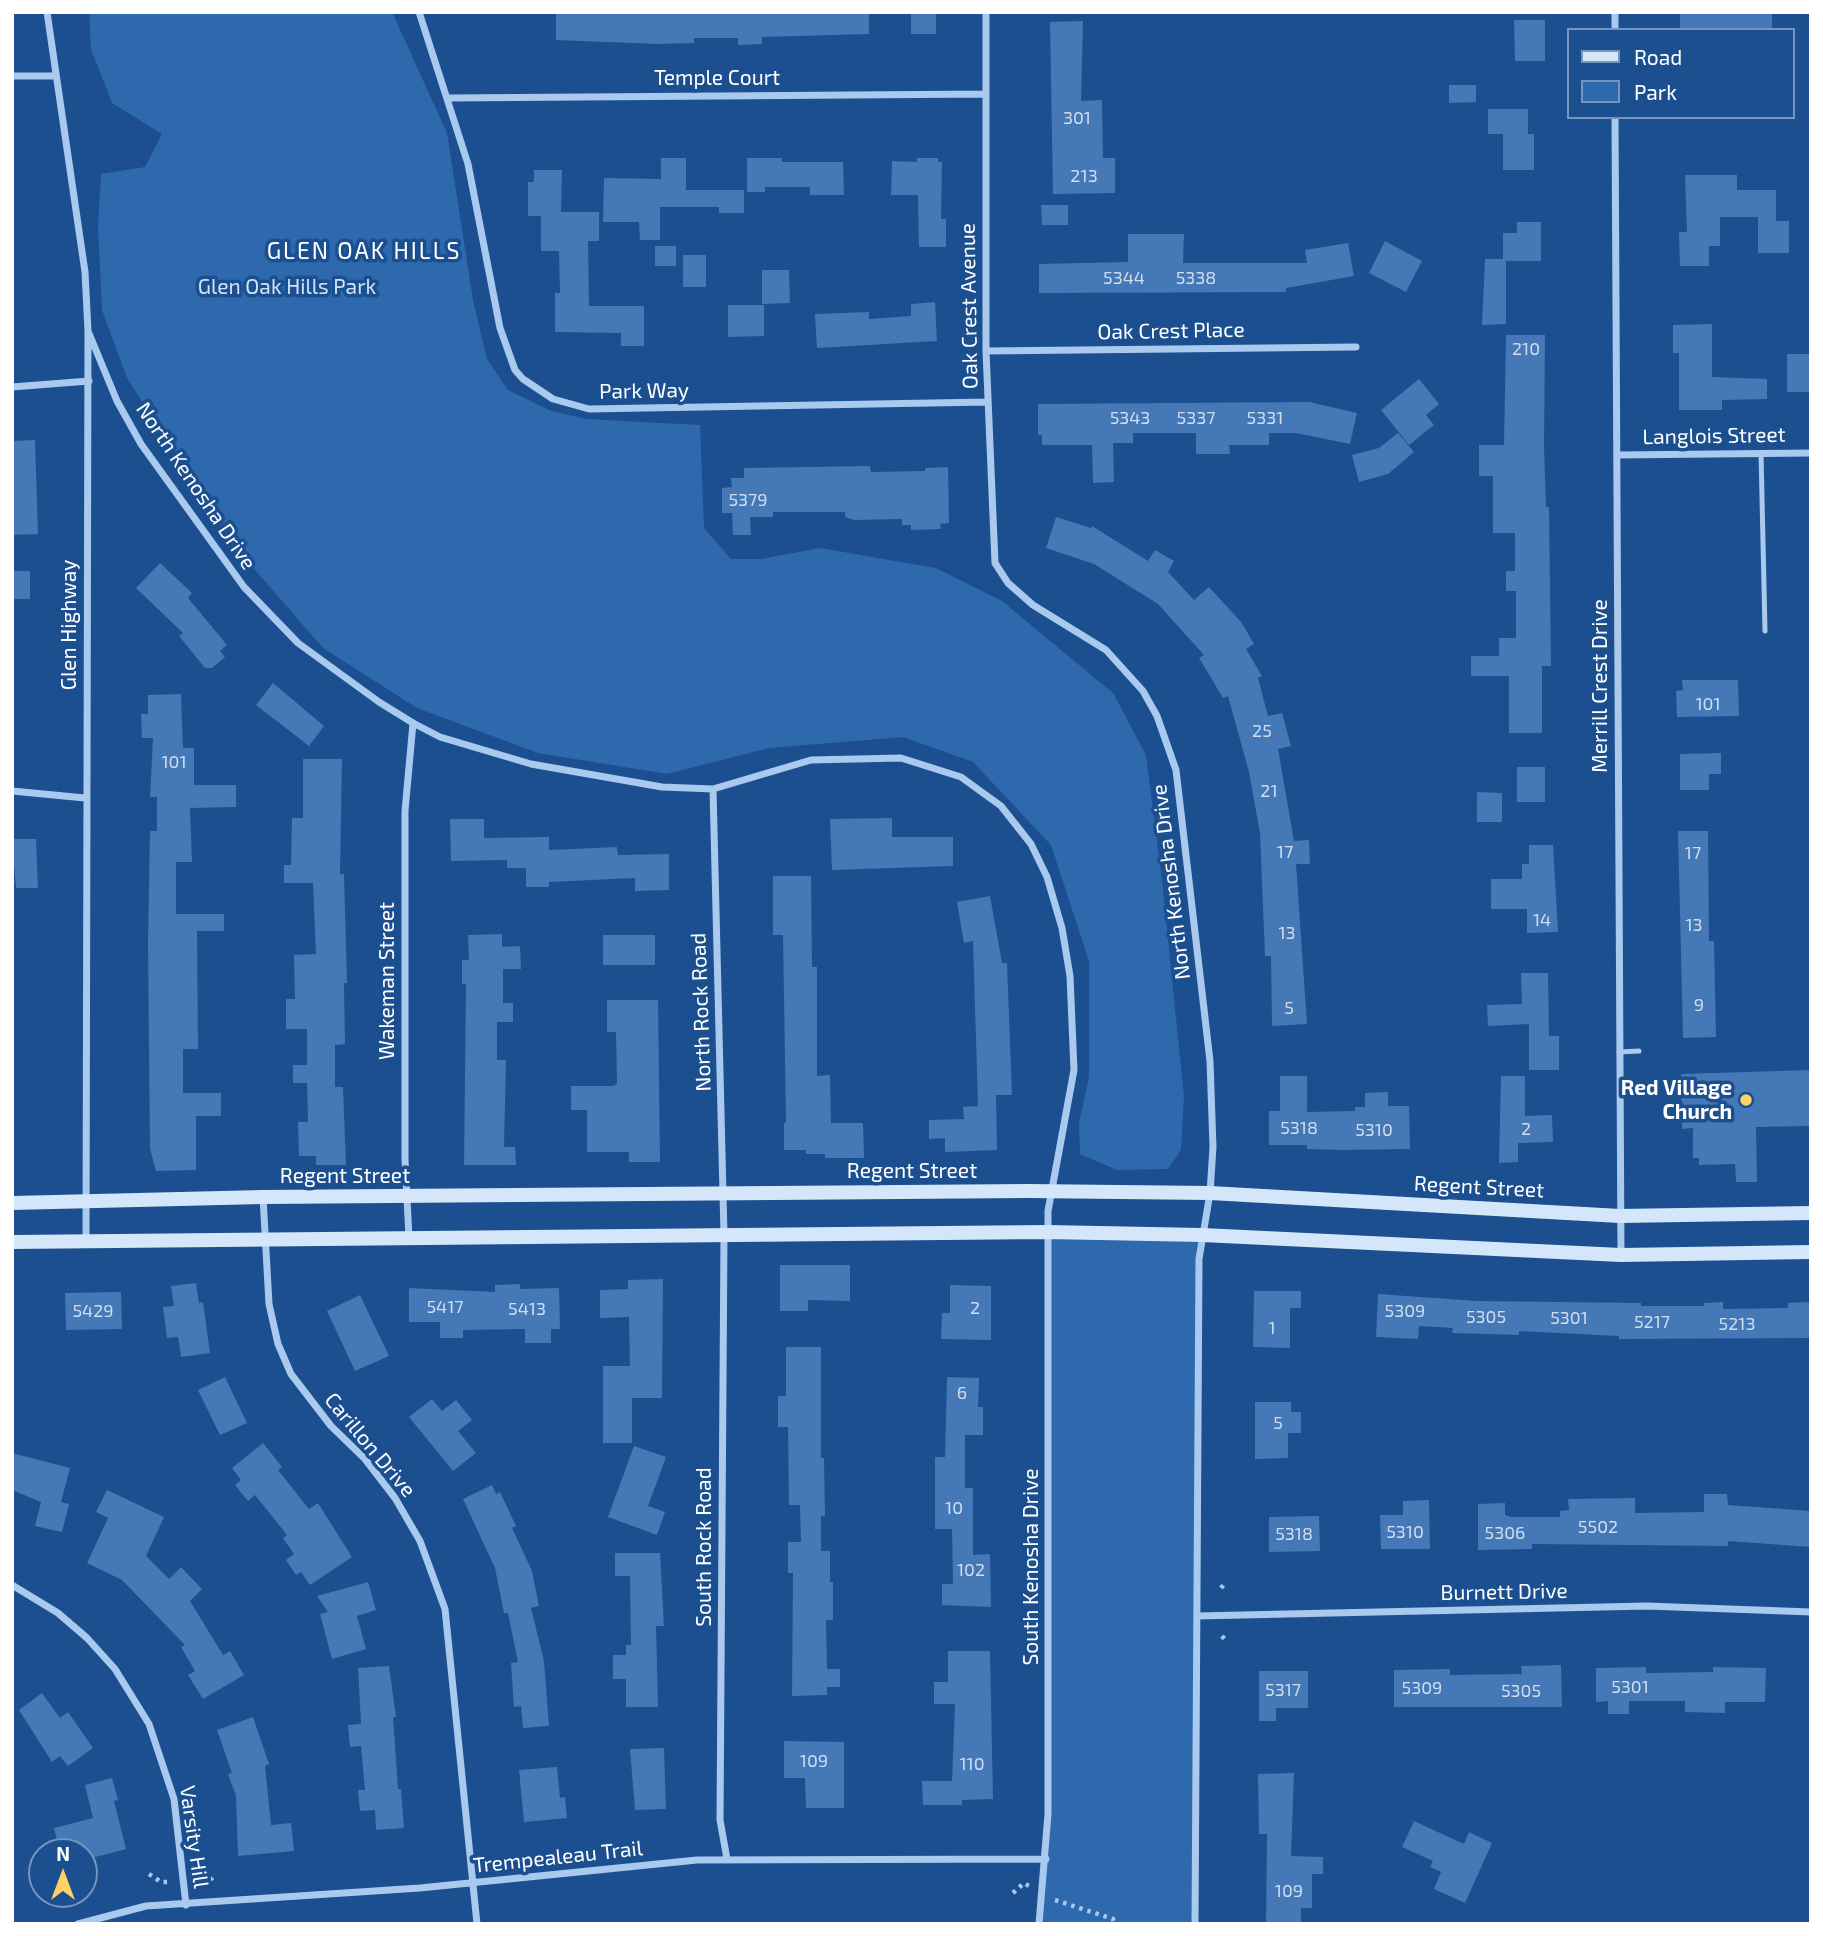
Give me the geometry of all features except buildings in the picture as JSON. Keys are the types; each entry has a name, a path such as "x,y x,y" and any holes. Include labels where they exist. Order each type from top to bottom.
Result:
{"street":[{"name":"Glen Highway","path":"47,12 83,259 88,331 86,1242"},
{"name":"Park Way","path":"419,12 449,98 468,164 500,328 515,370 523,379 553,399 589,409 988,402"},
{"name":"Oak Crest Avenue","path":"986,12 986,351 992,548 995,563 1018,592"},
{"path":"12,76 55,76"},
{"name":"Temple Court","path":"449,98 986,94"},
{"name":"Merrill Crest Drive","path":"1615,119 1621,1255"},
{"name":"North Kenosha Drive","path":"88,331 117,401 141,444 244,587 299,643 379,702 413,723 440,737 531,764 662,787 713,789 811,760 874,756 901,758 947,771 1002,806 1031,844 1047,877 1062,928 1070,975 1074,1070 1049,1192 1048,1211"},
{"name":"Oak Crest Place","path":"986,351 1356,347"},
{"path":"12,387 89,381"},
{"name":"Langlois Street","path":"1617,454 1811,453"},
{"name":"North Kenosha Drive","path":"1018,592 1033,606 1105,650 1143,691 1166,737 1176,770 1210,1061 1213,1147 1210,1194 1202,1235"},
{"name":"Wakeman Street","path":"409,1239 406,1197 405,811 413,723"},
{"name":"North Rock Road","path":"713,789 724,1234"},
{"path":"12,791 85,798"},
{"name":"Regent Street","path":"12,1203 262,1197 1049,1192 1210,1194 1620,1216 1811,1213"},
{"name":"Carillon Drive","path":"262,1197 269,1304 278,1344 291,1374 331,1426 365,1459 396,1498 435,1574 447,1621 477,1924"},
{"name":"South Kenosha Drive","path":"1039,1924 1048,1814 1048,1211"},
{"path":"12,1242 1047,1232 1202,1235 1621,1255 1811,1252"},
{"name":"South Rock Road","path":"724,1234 720,1820 727,1859"},
{"path":"1195,1924 1199,1259 1202,1235"},
{"name":"Varsity Hill","path":"12,1584 58,1613 87,1638 114,1669 149,1724 174,1799 186,1905"},
{"name":"Burnett Drive","path":"1197,1616 1647,1606 1811,1612"},
{"name":"Trempealeau Trail","path":"78,1924 146,1906 472,1883 727,1859 1046,1859"}],"lane":[{"path":"1761,453 1765,631"},
{"path":"1619,1052 1639,1051"}],"path":[{"path":"1222,1587 1226,1582"},
{"path":"1222,1636 1227,1642"},
{"path":"1013,1893 1024,1883 1043,1895 1113,1919 1115,1924"}],"green space":[{"name":"Glen Oak Hills Park","path":"89,12 392,12 447,133 473,300 487,359 508,390 551,411 587,419 700,425 704,528 731,559 761,559 820,548 936,568 1002,601 1113,693 1146,755 1163,889 1184,1097 1181,1150 1168,1169 1117,1170 1080,1154 1079,1123 1089,1077 1089,961 1051,845 973,762 903,737 769,748 667,774 538,753 417,708 323,648 236,548 127,378 102,310 98,226 101,174 145,167 162,134 112,103 91,49"},
{"path":"1047,1232 1202,1235 1195,1924 1039,1924 1046,1859"}],"place":[{"name":"Red Village Church","path":"1746,1100"}],"district":[{"name":"GLEN OAK HILLS","path":"364,251"}]}
